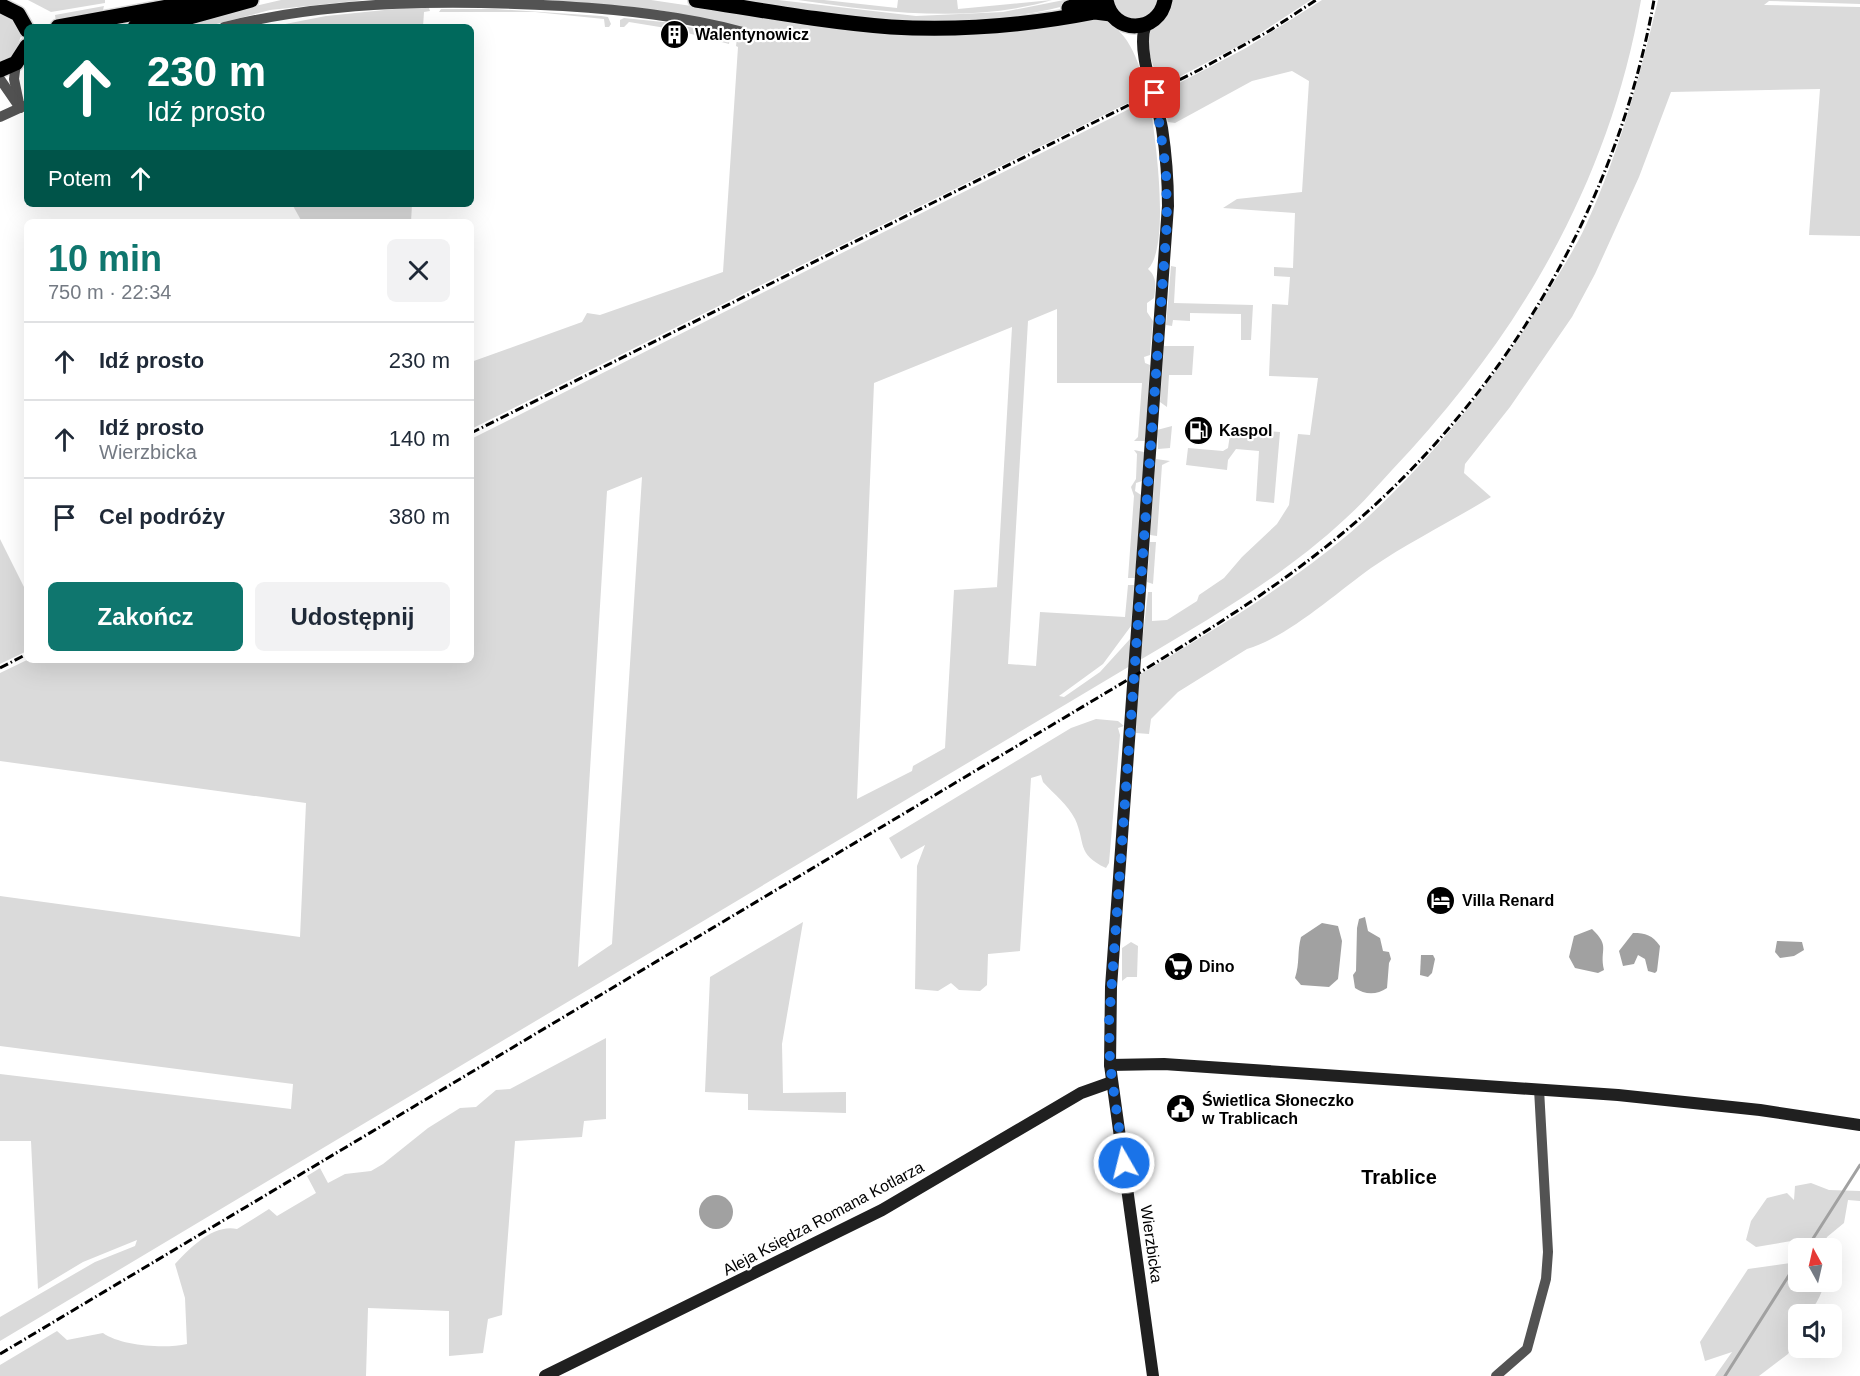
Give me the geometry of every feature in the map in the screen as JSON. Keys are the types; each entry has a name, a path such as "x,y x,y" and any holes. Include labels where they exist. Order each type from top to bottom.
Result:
{"main road":[{"path":"74,24 184,4 232,0"},
{"path":"152,24 186,18 251,0"},
{"path":"696,0 893,27 961,27 1018,22 1095,12 1109,7 1125,25 1145,61"},
{"path":"1018,22 1095,0"},
{"path":"1145,61 1142,36 1146,25 1160,14 1165,0"},
{"path":"0,5 21,18"},
{"path":"1125,25 1146,25"},
{"path":"0,70 23,56"},
{"name":"Wierzbicka","path":"1145,61 1160,119 1168,194 1111,987 1110,1065 1153,1376"},
{"path":"1110,1065 1164,1064 1539,1089 1748,1109 1860,1125"},
{"name":"Aleja Księdza Romana Kotlarza","path":"545,1376 882,1210 1054,1108 1089,1089 1112,1082"}],"street":[{"path":"235,24 276,13 312,9 401,1 478,1 665,15 743,32"},
{"path":"23,56 14,79 24,106"},
{"path":"0,79 24,106"},
{"path":"0,117 24,106"},
{"path":"1496,1376 1527,1349 1546,1279 1548,1252 1539,1089"}],"shaded area":[{"path":"28,0 105,0 105,3 51,12"},
{"path":"281,0 364,0 270,10 216,24 176,24"},
{"path":"547,0 651,0 848,29 1092,16 1105,21 1124,36 1135,57 1148,93 474,428 474,361 582,322 587,313 600,315 723,272 738,47 736,46 737,38 740,39 744,28 659,10"},
{"path":"737,0 778,0 916,16 1003,12 1064,0 1086,0 1042,11 999,18 912,20 868,17"},
{"path":"798,0 824,0 897,8 898,0 957,0 958,9 1052,0 990,12 925,14"},
{"path":"1112,0 1159,0 1150,15 1135,20 1120,14"},
{"path":"1171,0 1311,0 1248,41 1160,87 1148,41 1154,25"},
{"path":"1322,0 1641,0 1626,67 1606,132 1582,194 1552,253 1518,311 1480,366 1438,419 1392,470 1322,539 1247,595 1140,660 1148,592 1152,592 1152,621 1167,620 1197,601 1199,595 1224,578 1242,557 1277,524 1289,505 1298,434 1310,435 1318,378 1269,376 1272,304 1288,305 1290,277 1274,276 1274,267 1293,268 1295,213 1223,208 1237,199 1302,192 1309,81 1292,71 1252,81 1175,123 1168,122 1162,92 1246,48"},
{"path":"1658,0 1860,0 1860,4 1769,1 1764,5 1860,7 1860,236 1809,235 1820,89 1671,92 1639,177 1595,274 1572,317 1510,407 1465,464 1464,473 1491,497 1385,558 1279,635 1247,649 1178,692 1151,719 1149,734 1136,733 1139,675 1274,590 1350,533 1378,508 1431,453 1502,363 1571,254 1598,198 1628,114"},
{"path":"104,6 102,14 56,22 55,15"},
{"path":"404,8 429,8 430,11 424,12 423,24 285,24 326,16"},
{"path":"441,9 495,9 601,16 608,17 611,24 605,27 604,19 535,12 439,12"},
{"path":"0,12 10,16 21,36 13,57 0,63"},
{"path":"624,18 673,23 672,29 629,22 624,27 620,27 620,20"},
{"path":"680,25 730,36 729,44 680,31"},
{"path":"1149,99 1155,136 1160,214 1155,256 1148,269 1153,275 1155,286 1154,298 1147,303 1147,312 1153,321 1150,355 1144,357 1145,363 1150,365 1145,441 1134,441 1138,437 1142,383 1057,383 1057,309 1028,321 1008,664 1036,666 1040,612 1125,617 1128,585 1134,585 1131,626 1103,664 1059,696 1064,697 1100,672 1130,639 1130,666 0,1341 0,1317 95,1262 135,1246 137,1240 83,1262 38,1289 31,1141 0,1141 0,1074 291,1109 293,1084 0,1046 0,896 300,937 306,803 0,761 0,673 24,661 474,663 474,437","holes":["1012,327 997,587 999,587 954,590 945,748 913,766 912,771 857,799 874,383","642,477 612,944 578,967 607,491"]},
{"path":"294,207 412,207 411,219 300,219"},
{"path":"1171,266 1176,267 1174,303 1253,305 1251,340 1241,340 1241,314 1190,313 1190,321 1173,320 1172,326 1166,325"},
{"path":"1164,346 1194,346 1192,375 1169,375 1167,407 1160,402"},
{"path":"1172,426 1170,448 1158,449 1157,430"},
{"path":"1231,428 1280,432 1274,503 1256,501 1259,451 1236,449 1228,460 1227,470 1186,465 1188,448 1223,451 1228,448"},
{"path":"1134,450 1144,452 1142,481 1136,483 1135,491 1141,495 1135,578 1128,578 1134,496 1131,487 1136,479 1137,454"},
{"path":"1156,459 1170,461 1162,465 1157,536 1150,535"},
{"path":"0,539 24,587 24,652 0,664"},
{"path":"1150,542 1156,542 1153,584 1147,582"},
{"path":"1096,719 1118,721 1124,726 1118,728 1120,735 1109,863 1106,868 1086,853 1075,819 1065,804 1043,782 1041,775 1031,778 1020,951 988,954 987,985 980,991 959,990 951,983 938,991 915,989 917,866 925,845 901,859 889,838 1071,728"},
{"path":"1365,917 1368,931 1380,938 1383,951 1389,952 1391,959 1387,988 1375,993 1363,992 1355,988 1353,975 1356,971 1357,928 1359,919"},
{"path":"803,922 782,1044 783,1093 846,1092 846,1113 748,1110 748,1094 705,1092 710,977"},
{"path":"1322,923 1338,926 1342,941 1338,979 1329,987 1301,985 1295,978 1301,937"},
{"path":"1592,929 1603,944 1604,970 1598,973 1575,968 1569,957 1574,936"},
{"path":"1633,933 1648,935 1660,946 1655,973 1648,971 1645,959 1638,955 1634,964 1623,966 1619,951"},
{"path":"1777,941 1802,942 1804,950 1794,956 1780,958 1775,952"},
{"path":"1131,942 1138,946 1137,977 1127,977 1122,981 1122,948"},
{"path":"1421,955 1433,955 1435,959 1432,973 1428,977 1420,975"},
{"path":"606,1038 606,1119 584,1121 582,1137 515,1141 502,1315 488,1319 483,1353 449,1356 449,1311 368,1308 366,1376 0,1376 0,1365 57,1331 67,1340 103,1333 132,1344 167,1346 187,1344 185,1298 175,1264 203,1239 219,1230 237,1229 269,1209 277,1216 316,1193 307,1176 320,1168 328,1183 345,1174 371,1171 428,1128 460,1108 476,1107 496,1090 510,1089"},
{"path":"1811,1183 1829,1190 1860,1191 1860,1201 1848,1200 1844,1223 1827,1238 1788,1238 1788,1242 1756,1247 1746,1240 1751,1221 1767,1198 1787,1193 1794,1200 1795,1186"},
{"path":"716,1195 728,1200 733,1212 728,1224 716,1229 704,1224 699,1212 704,1200"},
{"path":"1788,1263 1788,1292 1821,1292 1815,1304 1788,1304 1788,1354 1759,1376 1715,1376 1732,1352 1705,1361 1700,1342 1748,1269"}],"waterway":[{"path":"1813,1238 1860,1165"},
{"path":"1725,1376 1788,1277"}],"railway":[{"path":"474,432 1199,70 1269,31 1316,0"},
{"path":"0,1354 1134,676 1245,606 1325,548 1406,474 1458,417 1505,355 1547,290 1583,221 1613,149 1637,75 1654,0"},
{"path":"0,668 24,656"}],"place":[{"name":"Walentynowicz","path":"674,34"},
{"name":"Kaspol","path":"1198,430"},
{"name":"Villa Renard","path":"1441,900"},
{"name":"Dino","path":"1178,966"},
{"name":"Świetlica Słoneczko w Trablicach","path":"1181,1109"}],"district":[{"name":"Trablice","path":"1399,1177"}],"route":[{"path":"1124,1163 1110,1065 1109,1022 1167,222 1168,194 1164,147 1155,93"}]}
